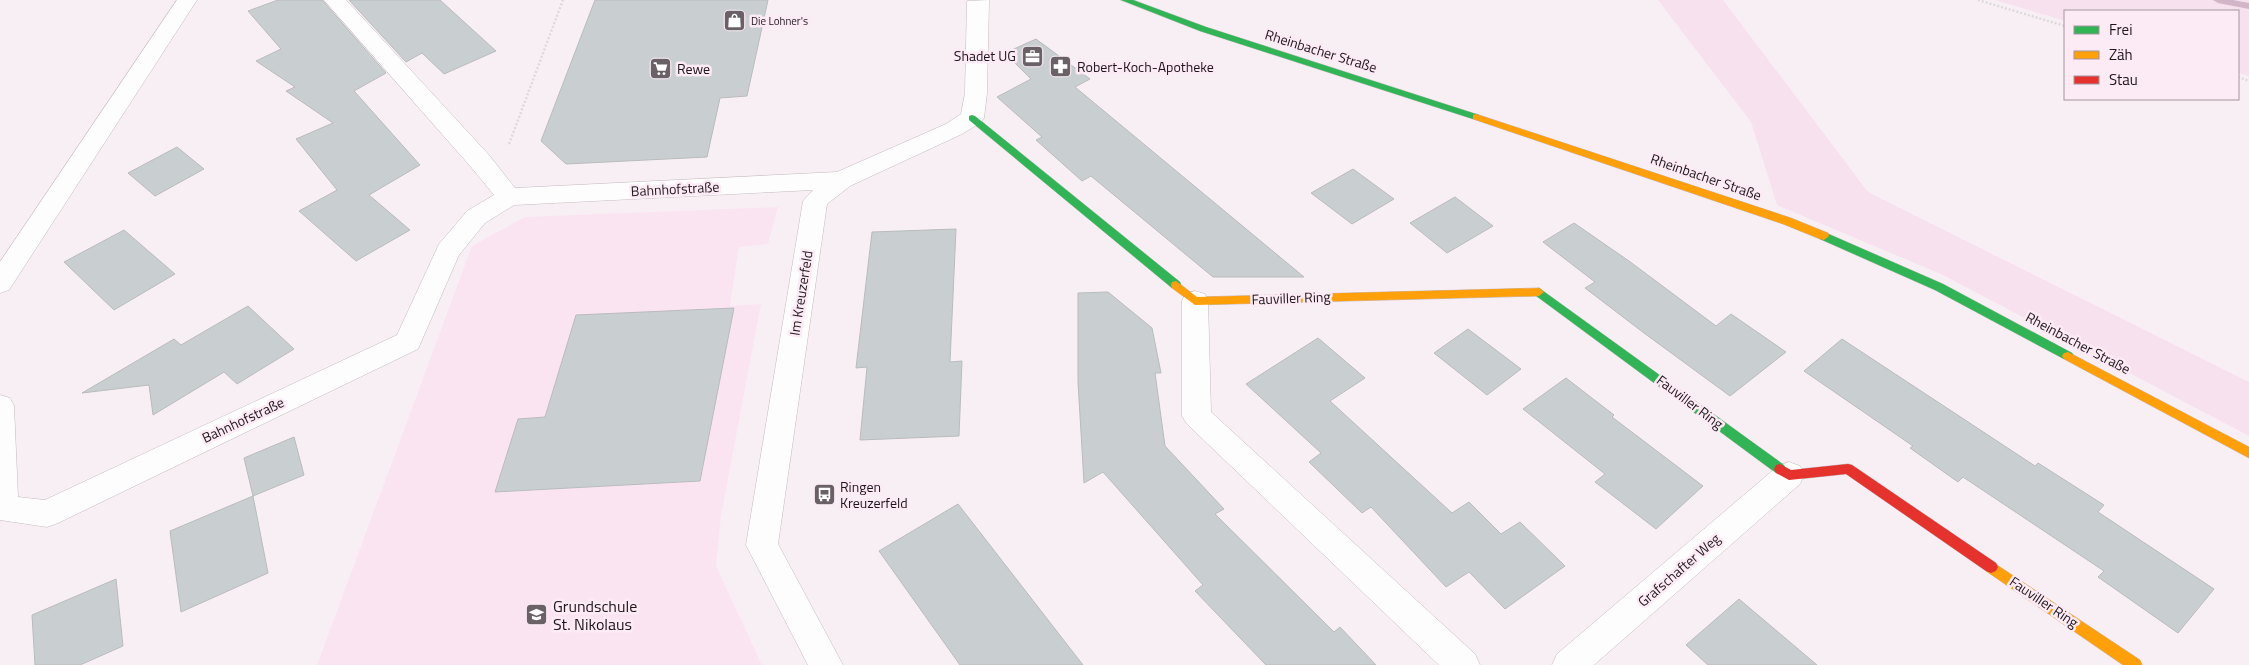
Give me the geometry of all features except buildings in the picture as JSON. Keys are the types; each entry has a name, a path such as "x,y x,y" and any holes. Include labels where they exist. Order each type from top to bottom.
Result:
{"street":[{"path":"0,283 187,0"},
{"path":"334,0 480,161 509,197"},
{"path":"980,0 978,1 976,93 972,118 1195,301 1197,416 1463,665"},
{"name":"Rheinbacher Straße","path":"1125,0 1203,29 1353,76 1787,221 1940,287 2249,453"},
{"name":"Im Kreuzerfeld","path":"826,665 762,545 815,201 841,180 954,129 972,118"},
{"name":"Bahnhofstraße","path":"0,406 3,508 47,514 408,342 448,251 476,217 509,197 841,180"},
{"name":"Fauviller Ring","path":"1195,301 1541,292 1789,476 1848,469 2135,665"},
{"name":"Grafschafter Weg","path":"1569,665 1789,476"}],"path":[{"path":"509,197 504,158 563,0"},
{"path":"1978,0 2064,26"}],"shaded area":[{"path":"1658,0 1723,0 1868,192 2249,382 2249,436 1943,275 1777,205 1751,122"},
{"path":"1995,0 2249,0 2249,76 2239,73 2239,10 2064,10 2064,21"},
{"path":"778,207 768,244 739,247 730,306 761,304 721,516 716,566 762,665 317,665 472,246 525,217"}],"waterway":[{"path":"2218,0 2249,6"}],"traffic: fast":[{"path":"1125,0 1203,29 1476,117"},
{"path":"972,118 1176,285"},
{"path":"1824,236 1939,287 2068,356"},
{"path":"1539,292 1780,469"}],"traffic: slow":[{"path":"1476,117 1787,221 1824,236"},
{"path":"1176,285 1195,301 1539,292"},
{"path":"2068,356 2249,453"},
{"path":"1991,567 2135,665"}],"traffic: jam":[{"path":"1780,469 1789,475 1848,469 1991,567"}],"place":[{"name":"Die Lohner's","path":"735,21"},
{"name":"Shadet UG","path":"1032,56"},
{"name":"Robert-Koch-Apotheke","path":"1061,67"},
{"name":"Rewe","path":"661,69"},
{"name":"Ringen Kreuzerfeld","path":"824,495"},
{"name":"Grundschule St. Nikolaus","path":"537,615"}]}
